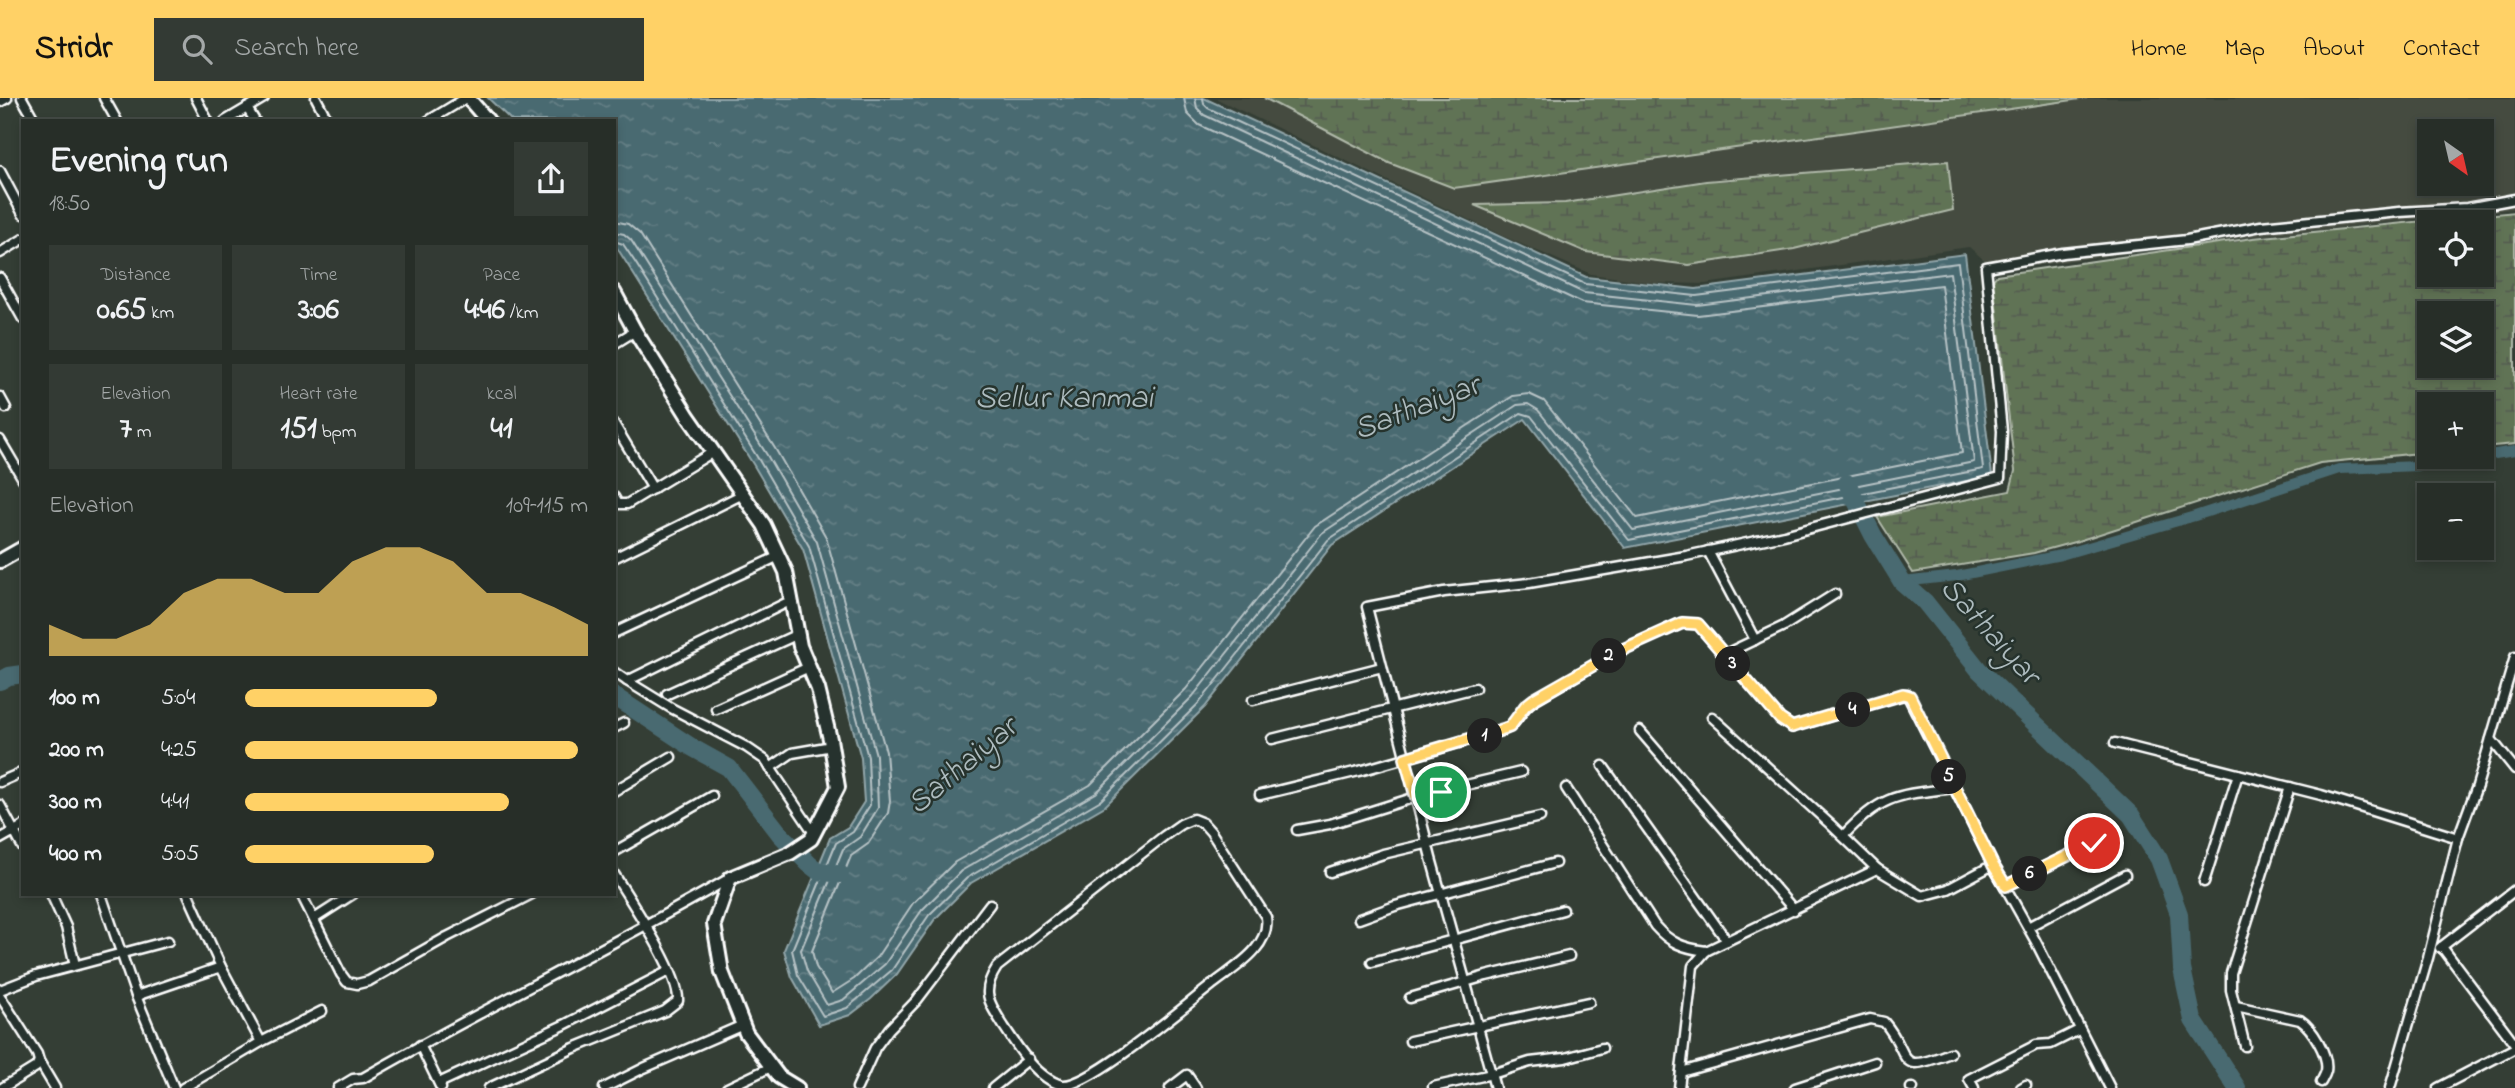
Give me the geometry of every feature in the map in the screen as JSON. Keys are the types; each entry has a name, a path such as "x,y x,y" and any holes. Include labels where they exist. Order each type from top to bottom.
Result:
{"main road":[{"path":"467,98 484,119"},
{"path":"616,296 635,331 713,452 764,525 779,556 786,572 798,634 818,689 832,746 838,787 813,836 790,853 730,878 714,924 722,972 746,1033 779,1077 792,1087"},
{"path":"0,561 21,549"}],"street":[{"path":"0,102 7,98"},
{"path":"22,98 34,119"},
{"path":"104,98 116,119"},
{"path":"196,98 207,119"},
{"path":"229,119 264,98"},
{"path":"316,98 327,119"},
{"path":"431,119 467,98"},
{"path":"247,108 254,119"},
{"path":"0,171 21,210"},
{"path":"1495,1088 1441,894 1367,607 1444,592 1528,583 1708,551 1784,535 2000,478 2002,432 1986,267 2063,253 2187,240 2261,226 2466,208 2515,199"},
{"path":"0,253 21,240"},
{"path":"0,278 21,315"},
{"path":"616,343 635,331"},
{"path":"0,397 6,408"},
{"path":"616,427 653,489"},
{"path":"0,440 21,477"},
{"path":"616,499 621,505 653,489 713,452"},
{"path":"616,557 743,494"},
{"path":"1708,551 1755,640"},
{"path":"616,632 779,556"},
{"path":"1724,654 1784,626 1835,594"},
{"path":"627,681 792,600"},
{"path":"1259,795 1405,758 1510,727 1525,706 1570,678 1615,653 1682,623 1698,624 1780,719 1792,727 1907,694 2110,1088"},
{"path":"667,694 798,634"},
{"path":"2390,1088 2428,958 2458,838 2477,786 2515,657"},
{"path":"716,709 809,667"},
{"path":"1253,700 1382,667"},
{"path":"616,673 671,708 746,747 765,761 813,836"},
{"path":"1272,738 1475,688"},
{"path":"1712,718 1877,870 1922,896 1948,889 1993,865"},
{"path":"616,727 624,723"},
{"path":"1640,731 1794,910"},
{"path":"2491,739 2515,769"},
{"path":"2115,743 2290,787 2458,838"},
{"path":"770,768 792,753 832,746"},
{"path":"616,790 671,757"},
{"path":"1603,766 1727,941"},
{"path":"1297,830 1330,824 1416,797 1521,772"},
{"path":"0,782 21,773"},
{"path":"2204,882 2238,774"},
{"path":"2245,1046 2230,983 2231,973 2290,787"},
{"path":"1566,788 1655,926 1668,940 1682,947 1706,951"},
{"path":"1843,836 1859,818 1881,802 1900,795 1954,788"},
{"path":"616,851 712,796"},
{"path":"0,805 21,845"},
{"path":"1330,872 1383,854 1540,817"},
{"path":"1193,820 1203,822 1266,918 1268,928 1263,939 1245,958 1151,1034 1081,1082 1064,1086 1040,1072 1029,1059 990,1005 988,981 997,967 1181,824 1193,820"},
{"path":"0,839 21,827"},
{"path":"2006,886 2094,843"},
{"path":"1359,919 1395,906 1555,863"},
{"path":"1679,1088 1693,966 1706,951 1877,870"},
{"path":"2028,927 2125,874"},
{"path":"489,1088 672,1007 678,1001 669,971 646,926 616,877"},
{"path":"338,1088 353,1079 363,1078 730,878"},
{"path":"2428,958 2515,890"},
{"path":"52,896 66,927 75,965"},
{"path":"102,896 136,996 174,1088"},
{"path":"189,896 221,967 261,1042"},
{"path":"301,896 341,974 347,982 357,984 369,981 528,896"},
{"path":"314,919 351,896"},
{"path":"857,1088 875,1048 917,1000 990,904"},
{"path":"1372,962 1563,911"},
{"path":"0,990 75,965 168,941"},
{"path":"2438,1088 2515,1046 2442,947"},
{"path":"1410,998 1466,981 1569,956"},
{"path":"136,996 221,967"},
{"path":"420,1045 440,1085 669,971"},
{"path":"0,996 55,1088"},
{"path":"1410,1041 1589,1002"},
{"path":"2236,1006 2300,1020 2306,1024 2325,1062 2326,1070 2321,1082"},
{"path":"183,1088 261,1042 322,1011"},
{"path":"1681,1072 1870,1019 1884,1022 1907,1060 1913,1065 1950,1053"},
{"path":"604,1088 743,1025"},
{"path":"1975,1088 1969,1079 2036,1045 2051,1044 2080,1030"},
{"path":"1433,1087 1492,1074 1530,1062 1565,1058 1602,1048"},
{"path":"993,1088 1029,1059"},
{"path":"2,1088 36,1067 39,1061"},
{"path":"1795,1088 1875,1062"},
{"path":"727,1088 772,1067"},
{"path":"1170,1088 1187,1075 1196,1088"}],"shaded area":[{"path":"1215,98 2515,98 2515,209 2417,210 2417,219 2246,237 1997,271 1969,247 1705,284 1655,283 1591,274 1505,237"}],"green space":[{"path":"1264,98 2087,98 1454,188 1389,163"},
{"path":"1948,161 1953,210 1794,249 1689,265 1586,252 1474,205 1565,203 1706,181"},
{"path":"2515,212 2515,444 2494,446 2494,392 2417,392 2417,453 2320,463 2034,553 1913,573 1877,517 2010,491 2015,471 1993,280 1997,275 2253,238 2417,222 2417,287 2494,287 2494,214"}],"water":[{"name":"Sellur Kanmai","path":"488,98 1204,98 1586,277 1696,289 1965,254 1992,476 1625,548 1525,419 1332,545 1205,707 1105,806 971,883 935,919 897,974 871,999 850,1015 819,1025 792,977 784,950 830,838 848,827 864,802 861,758 803,549 753,464 616,246 616,119 510,119"}],"waterway":[{"path":"2494,454 2515,451"},
{"path":"1902,582 1957,576 2061,555 2195,516 2339,469 2417,466"},
{"name":"Sathaiyar","path":"1847,483 1873,535 1902,582 1925,602 1979,670 2131,815 2159,859 2179,914 2182,969 2193,1020 2237,1088"},
{"name":"Sathaiyar","path":"0,681 21,674"},
{"name":"Sathaiyar","path":"616,697 693,748 729,768 780,834 809,864 818,871 840,874"}],"route":[{"path":"1441,792 1416,797 1405,758 1487,736 1510,727 1525,706 1548,691 1615,653 1682,623 1691,622 1698,624 1780,719 1792,727 1903,694 1910,696 1993,865 2006,886 2094,843"}]}
